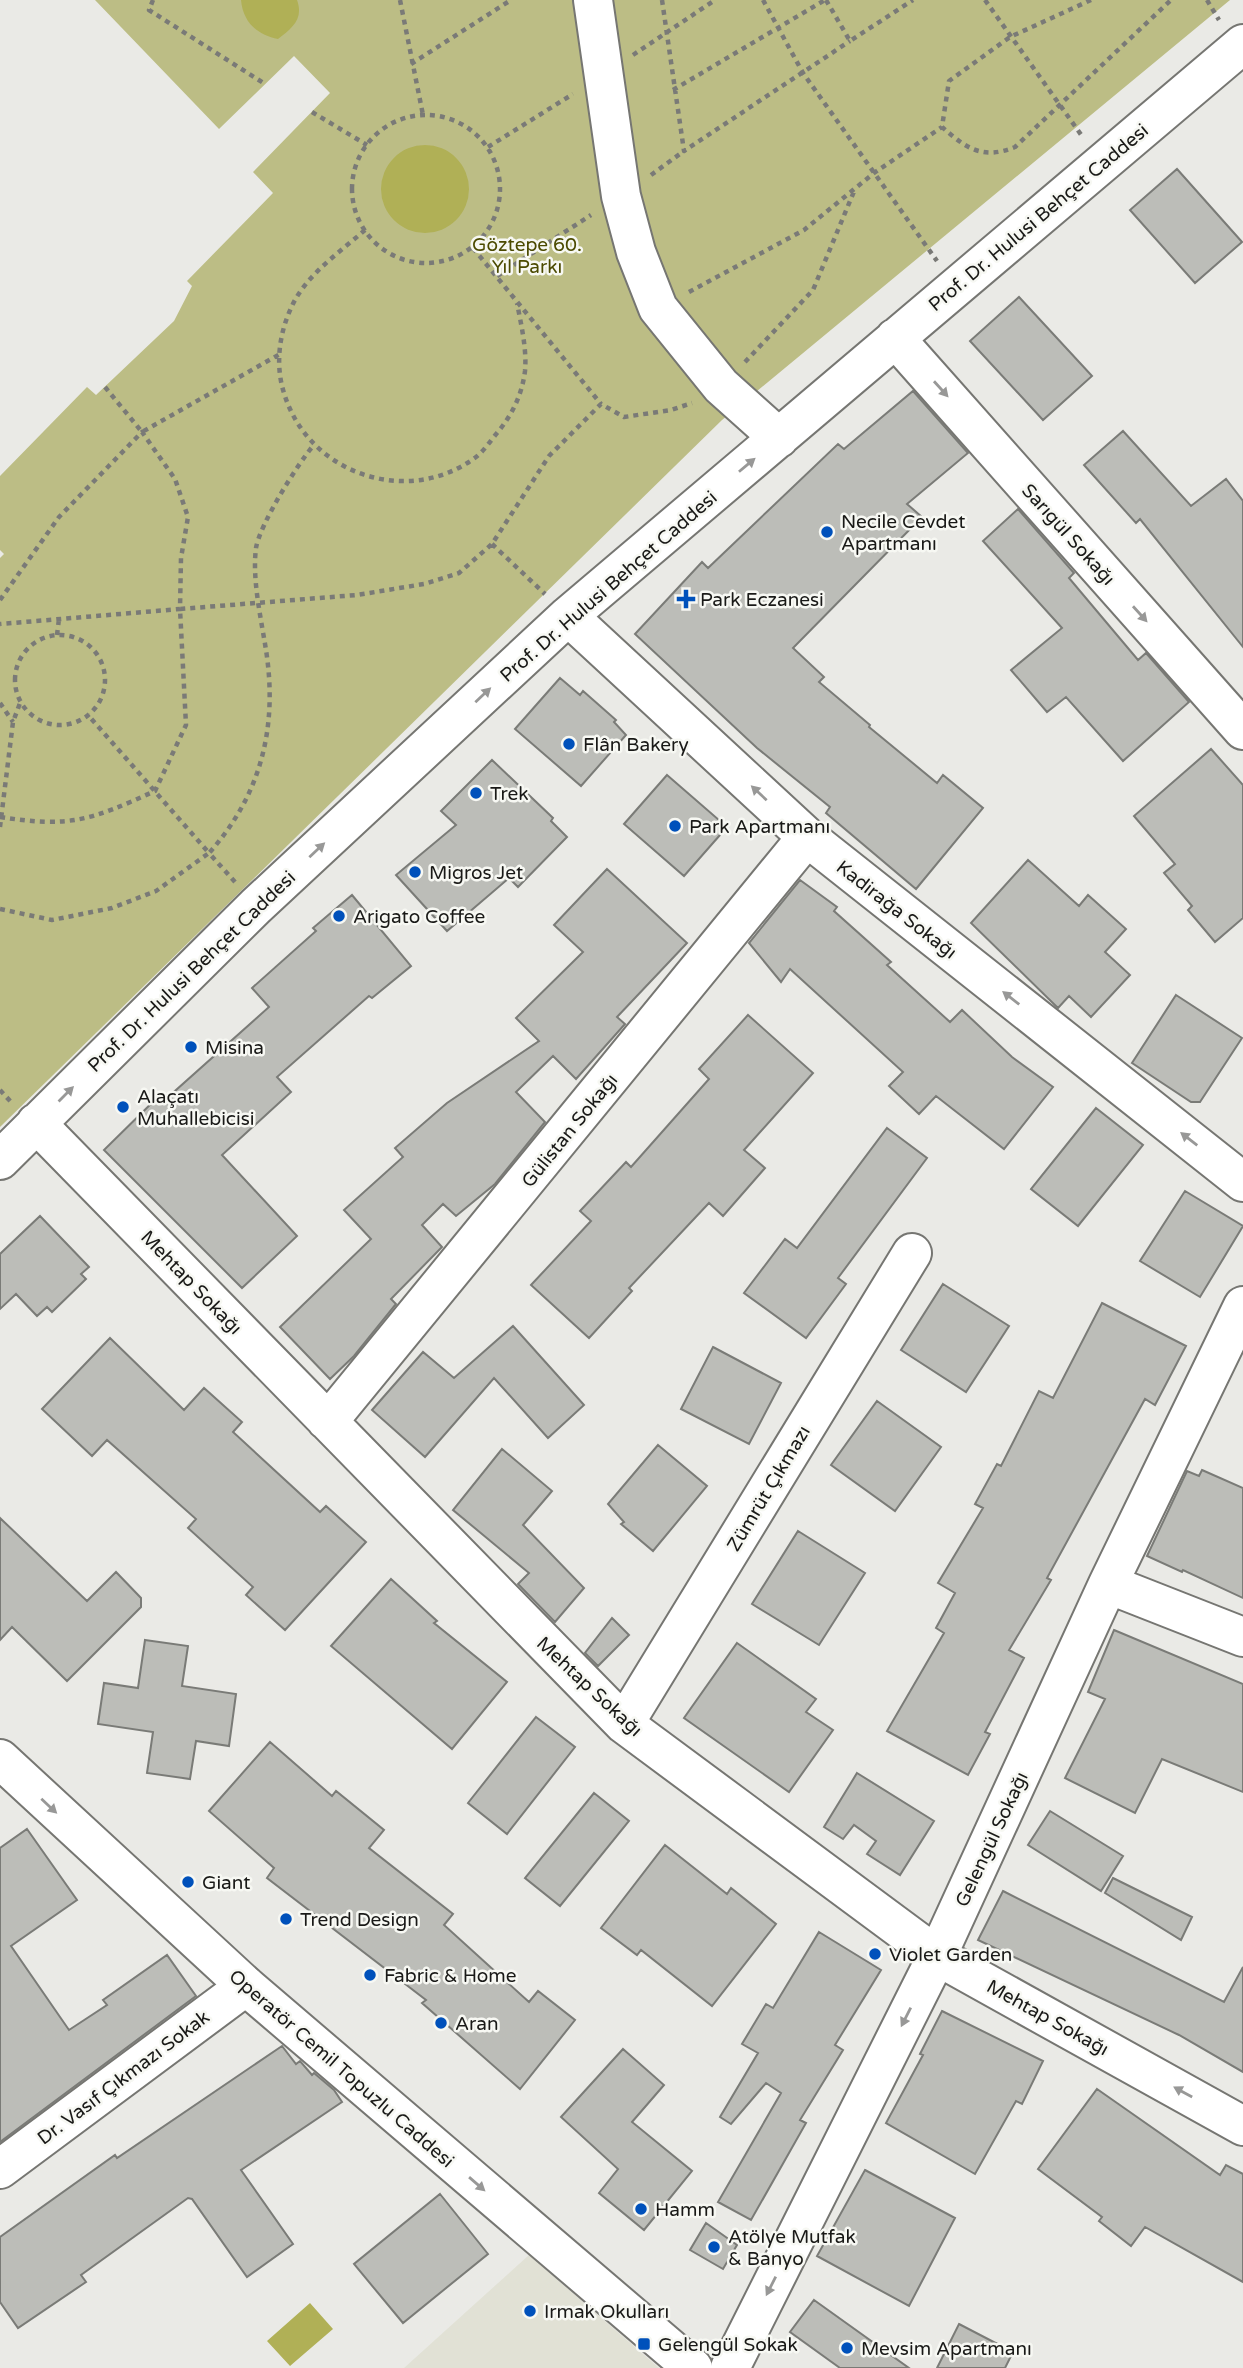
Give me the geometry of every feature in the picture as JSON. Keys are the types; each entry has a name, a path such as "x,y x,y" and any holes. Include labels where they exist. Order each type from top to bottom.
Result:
{"street":[{"path":"593,0 621,196 636,252 658,309 721,386 779,438"},
{"name":"Prof. Dr. Hulusi Behçet Caddesi","path":"0,1160 256,906 568,616 1102,163 1241,49"},
{"name":"Sarıgül Sokağı","path":"895,338 1243,730"},
{"name":"Kadirağa Sokağı","path":"568,616 807,837 1243,1182"},
{"name":"Gülistan Sokağı","path":"326,1420 340,1408 474,1247 807,837"},
{"name":"Mehtap Sokağı","path":"36,1123 624,1724 937,1956 1243,2126"},
{"name":"Zümrüt Çıkmazı","path":"624,1724 912,1253"},
{"name":"Gelengül Sokağı","path":"730,2368 937,1956 1108,1584 1243,1307"},
{"path":"1108,1584 1243,1637"},
{"name":"Operatör Cemil Topuzlu Caddesi","path":"0,1759 246,1986 692,2368"},
{"name":"Dr. Vasıf Çıkmazı Sokak","path":"0,2169 246,1986"}],"path":[{"path":"153,0 149,10 265,84"},
{"path":"400,0 423,115"},
{"path":"411,64 511,0"},
{"path":"662,0 684,151 913,0"},
{"path":"763,0 803,73 955,288"},
{"path":"673,90 825,0 850,41"},
{"path":"985,0 1102,163"},
{"path":"658,309 804,230 874,173 942,127 949,80 1010,37 1091,0"},
{"path":"942,127 964,146 995,155 1015,147 1171,0"},
{"path":"312,112 367,145"},
{"path":"423,115 447,118 470,129 488,147 497,167 500,188 498,209 489,229 473,248 436,262 415,262 394,256 376,244 365,230 353,201 353,177 367,145 377,134 398,121 423,115"},
{"path":"473,248 601,404 624,417 671,410 708,397 813,290 855,189"},
{"path":"365,230 316,274 292,304 279,344 279,378 291,418 313,446 351,471 394,482 436,477 477,457 513,414 525,371 517,303"},
{"path":"0,600 59,516 142,432 280,354"},
{"path":"1,817 65,824 101,815 155,791 186,725 180,609 181,558 188,517 175,479 142,432 105,387"},
{"path":"0,624 358,595 424,584 458,573 492,544 549,457 601,404"},
{"path":"0,909 52,920 112,908 156,891 209,853 228,832 264,758 269,711 268,663 259,604 256,547 296,467 313,446"},
{"path":"492,544 568,616"},
{"path":"57,635 59,619"},
{"path":"46,636 78,638 98,655 104,670 105,686 99,703 88,715 75,722 59,725 30,714 20,702 14,685 15,669 32,643 46,636"},
{"path":"0,827 13,722 20,702"},
{"path":"0,703 13,722"},
{"path":"88,715 256,906"}],"shaded area":[{"path":"241,0 297,0 298,18 278,39 270,37 258,31 248,21"},
{"path":"425,145 450,152 462,164 469,189 462,214 450,226 425,233 400,226 388,214 381,189 388,164 400,152"},
{"name":"Irmak Okulları","path":"529,2255 659,2368 404,2368"},
{"path":"310,2303 333,2329 290,2366 267,2341"}],"green space":[{"name":"Göztepe 60. Yıl Parkı","path":"95,0 1230,0 722,420 0,1127 0,558 4,554 0,550 0,476 87,387 96,395 174,321 192,286 187,281 273,193 253,172 330,93 294,56 219,129"}],"building":[{"path":"1177,169 1242,242 1195,283 1130,210"},
{"path":"1019,297 1092,376 1043,420 970,341"},
{"path":"913,391 968,453 907,504 922,517 793,648 824,677 819,682 870,725 869,727 937,783 943,775 983,808 916,889 826,813 830,807 757,748 635,634 702,562 708,568 838,444 844,449"},
{"path":"1123,431 1191,506 1226,479 1243,501 1243,647 1140,519 1136,523 1084,465"},
{"path":"1018,509 1074,573 1069,578 1138,660 1146,653 1189,702 1123,761 1066,697 1047,712 1011,670 1062,628 983,541"},
{"name":"Flân Bakery","path":"560,678 580,695 583,691 616,720 614,722 626,735 581,786 515,729"},
{"path":"1211,749 1243,785 1243,918 1215,942 1188,910 1192,906 1164,873 1175,864 1134,816"},
{"path":"492,760 553,818 551,821 567,837 518,887 509,878 447,931 396,875 456,825 441,811"},
{"name":"Park Apartmanı","path":"667,775 727,827 684,876 624,824"},
{"path":"1028,860 1079,906 1088,895 1126,929 1105,952 1130,975 1091,1017 1069,996 1058,1008 971,923"},
{"path":"607,869 687,943 617,1017 625,1024 576,1079 553,1056 516,1092 545,1122 495,1184 456,1216 443,1204 422,1225 442,1247 391,1299 396,1304 354,1356 330,1379 280,1327 371,1239 344,1210 403,1157 395,1148 447,1103 539,1041 516,1018 583,952 554,925"},
{"path":"800,880 837,907 834,911 891,962 887,965 950,1022 962,1010 1012,1057 1053,1087 1004,1149 936,1096 919,1114 889,1086 903,1072 790,969 781,982 749,943"},
{"path":"352,895 411,966 372,998 369,996 277,1077 291,1092 222,1155 297,1236 242,1288 104,1150 162,1093 167,1098 269,1007 252,988 316,931 313,928"},
{"path":"1176,995 1242,1038 1200,1102 1191,1102 1132,1063"},
{"path":"748,1015 813,1073 744,1150 765,1168 723,1216 709,1203 629,1288 632,1291 589,1338 531,1285 591,1221 580,1211 626,1162 631,1167 709,1079 699,1069"},
{"path":"1096,1108 1143,1145 1078,1226 1031,1189"},
{"path":"887,1128 927,1158 838,1278 846,1284 806,1338 744,1293 785,1239 797,1248"},
{"path":"1185,1191 1243,1226 1200,1297 1140,1261"},
{"path":"40,1216 89,1267 81,1274 86,1279 52,1312 47,1307 37,1316 16,1294 0,1309 0,1254"},
{"path":"943,1284 1009,1326 966,1392 901,1350"},
{"path":"1102,1303 1186,1346 1155,1405 1145,1399 1047,1578 1051,1580 1009,1650 1024,1658 985,1732 990,1734 968,1775 887,1731 944,1633 936,1628 955,1593 938,1583 983,1508 975,1504 997,1464 1001,1466 1039,1391 1053,1398"},
{"path":"513,1326 584,1405 548,1438 494,1378 425,1457 372,1410 423,1352 454,1378"},
{"path":"110,1338 184,1410 204,1388 242,1422 233,1432 320,1512 326,1506 366,1542 285,1630 246,1595 253,1587 188,1528 196,1519 107,1440 92,1456 42,1409"},
{"path":"713,1347 781,1383 749,1444 681,1409"},
{"path":"877,1401 941,1447 895,1511 831,1465"},
{"path":"658,1445 707,1486 653,1551 621,1524 624,1522 608,1504"},
{"path":"502,1449 552,1491 523,1525 584,1588 555,1622 518,1584 529,1573 453,1510"},
{"path":"1202,1470 1243,1488 1243,1598 1147,1556 1187,1471 1199,1476"},
{"path":"0,1518 87,1601 116,1572 141,1598 141,1607 67,1681 12,1627 0,1640"},
{"path":"798,1531 865,1573 819,1645 752,1604"},
{"path":"391,1579 437,1621 434,1623 507,1682 452,1749 331,1646"},
{"path":"612,1618 629,1635 598,1666 585,1653"},
{"path":"1114,1630 1243,1684 1243,1792 1162,1759 1135,1813 1065,1778 1105,1699 1088,1692"},
{"path":"145,1640 188,1646 182,1686 236,1694 229,1746 196,1741 190,1779 147,1773 153,1732 98,1724 104,1683 138,1688"},
{"path":"737,1643 816,1699 806,1712 833,1730 789,1792 684,1718"},
{"path":"536,1717 575,1747 507,1834 468,1803"},
{"path":"270,1742 332,1796 336,1791 384,1830 369,1848 453,1914 444,1925 529,2002 538,1991 575,2020 520,2089 422,2003 426,2000 267,1878 274,1868 209,1811"},
{"path":"857,1773 934,1821 900,1875 867,1854 876,1841 854,1825 843,1839 824,1827"},
{"path":"594,1793 629,1821 560,1906 525,1878"},
{"path":"1050,1811 1123,1856 1101,1891 1028,1845"},
{"path":"27,1829 77,1900 11,1946 69,2030 107,2005 103,2000 167,1955 196,1996 0,2142 0,1848"},
{"path":"665,1845 727,1894 731,1888 776,1924 712,2006 641,1950 637,1955 601,1928"},
{"path":"1113,1878 1192,1917 1181,1940 1105,1893"},
{"path":"1003,1891 1224,2002 1243,1967 1243,2072 1179,2035 978,1940"},
{"path":"819,1932 881,1970 835,2045 843,2050 800,2120 806,2123 751,2220 718,2202 781,2093 766,2083 731,2124 720,2117 758,2053 742,2044 766,2004 773,2008"},
{"path":"942,2011 1043,2061 1022,2104 1016,2101 975,2174 886,2123 923,2055 920,2054"},
{"path":"282,2046 296,2064 300,2061 312,2075 314,2073 334,2090 342,2102 241,2170 293,2244 247,2277 192,2199 188,2198 81,2275 86,2282 18,2328 0,2302 0,2237 115,2155 117,2158"},
{"path":"623,2049 664,2085 632,2122 692,2171 644,2230 599,2193 618,2169 561,2117"},
{"path":"1097,2089 1220,2175 1226,2165 1243,2174 1243,2282 1145,2227 1131,2246 1099,2221 1102,2217 1038,2169"},
{"path":"865,2170 955,2218 909,2306 817,2256"},
{"path":"440,2194 488,2254 403,2323 354,2264"},
{"path":"706,2223 737,2245 723,2269 690,2250"},
{"name":"Mevsim Apartmanı","path":"814,2300 909,2368 840,2368 790,2332"},
{"path":"959,2324 1013,2352 1005,2368 937,2368"}],"place":[{"name":"Necile Cevdet Apartmanı","path":"827,532"},
{"name":"Park Eczanesi","path":"686,599"},
{"name":"Flân Bakery","path":"569,744"},
{"name":"Trek","path":"476,793"},
{"name":"Park Apartmanı","path":"675,826"},
{"name":"Migros Jet","path":"415,872"},
{"name":"Arigato Coffee","path":"339,916"},
{"name":"Misina","path":"191,1047"},
{"name":"Alaçatı Muhallebicisi","path":"123,1107"},
{"name":"Giant","path":"188,1882"},
{"name":"Trend Design","path":"286,1919"},
{"name":"Violet Garden","path":"875,1954"},
{"name":"Fabric & Home","path":"370,1975"},
{"name":"Aran","path":"441,2023"},
{"name":"Hamm","path":"641,2209"},
{"name":"Atölye Mutfak & Banyo","path":"714,2247"},
{"name":"Irmak Okulları","path":"530,2311"},
{"name":"Gelengül Sokak","path":"644,2344"},
{"name":"Mevsim Apartmanı","path":"847,2348"}]}
